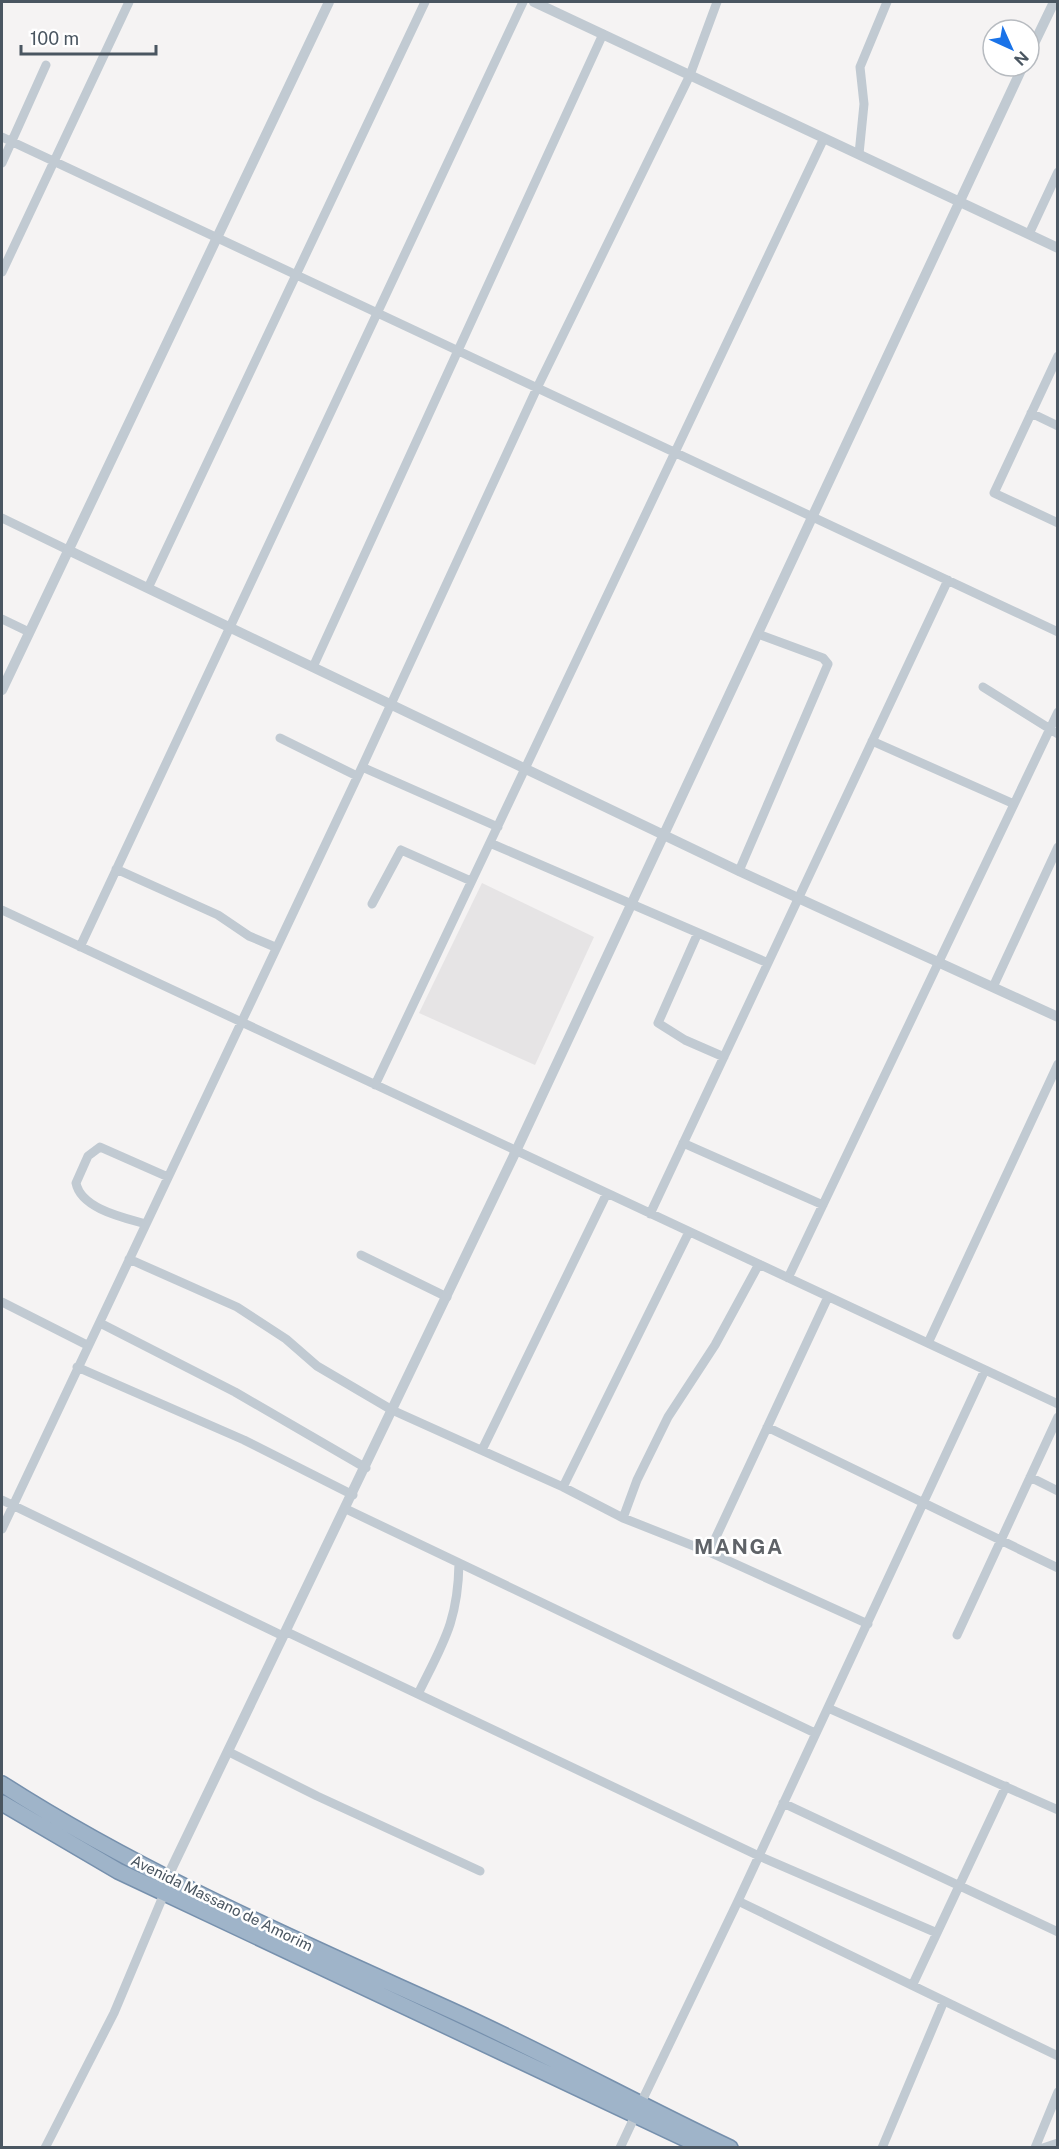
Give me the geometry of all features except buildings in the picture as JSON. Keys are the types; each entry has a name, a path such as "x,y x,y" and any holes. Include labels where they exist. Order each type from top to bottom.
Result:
{"highway":[{"name":"Avenida Massano de Amorim","path":"2,1784 66,1825 167,1878 374,1984 638,2110"},
{"name":"Avenida Massano de Amorim","path":"2,1803 71,1845 164,1894 351,1981 374,1984"},
{"path":"638,2110 705,2148"},
{"path":"638,2110 730,2148"}],"street":[{"path":"2,272 129,2"},
{"path":"2,690 329,2"},
{"path":"148,588 425,2"},
{"path":"80,947 523,2"},
{"path":"534,2 1058,248"},
{"path":"2,1529 241,1023 275,946 362,766 389,703 537,388 690,75 717,2"},
{"path":"859,154 864,104 860,67 887,2"},
{"path":"1041,29 1054,2"},
{"path":"314,667 603,34"},
{"path":"2,163 46,65"},
{"path":"167,1878 366,1468 516,1151 1017,78"},
{"path":"2,137 1058,632"},
{"path":"375,1085 824,138"},
{"path":"1029,234 1058,172"},
{"path":"1058,356 994,493 1058,523"},
{"path":"1031,413 1058,426"},
{"path":"2,518 739,871 1057,1015"},
{"path":"650,1214 948,580"},
{"path":"2,619 29,632"},
{"path":"739,871 828,664 823,658 758,634"},
{"path":"983,687 1053,732"},
{"path":"788,1278 1014,804 1053,732 1058,712"},
{"path":"279,738 357,776"},
{"path":"872,741 1014,804"},
{"path":"362,766 498,826"},
{"path":"490,843 697,935 768,963"},
{"path":"993,987 1058,847"},
{"path":"372,904 401,850 471,881"},
{"path":"116,869 218,915 249,936 275,946"},
{"path":"2,910 1058,1404"},
{"path":"697,935 658,1023 686,1040 724,1057"},
{"path":"928,1343 1058,1064"},
{"path":"684,1143 823,1205"},
{"path":"146,1224 101,1209 80,1192 76,1183 88,1156 100,1146 168,1177"},
{"path":"482,1450 607,1193"},
{"path":"563,1487 689,1232"},
{"path":"361,1255 447,1297"},
{"path":"129,1259 237,1307 286,1339 317,1366 392,1410 563,1487 623,1518 709,1552 868,1624"},
{"path":"623,1518 637,1480 668,1417 715,1345 759,1264"},
{"path":"709,1552 828,1297"},
{"path":"2,1302 87,1345"},
{"path":"100,1323 235,1392 366,1468"},
{"path":"77,1367 244,1440 353,1495"},
{"path":"620,2148 986,1370"},
{"path":"957,1635 1058,1417"},
{"path":"767,1427 1058,1568"},
{"path":"1030,1477 1058,1491"},
{"path":"2,1500 759,1856 937,1933"},
{"path":"346,1509 815,1733"},
{"path":"418,1694 445,1641 455,1612 459,1563"},
{"path":"828,1708 1058,1810"},
{"path":"229,1752 317,1796 480,1871"},
{"path":"913,1984 1006,1786"},
{"path":"783,1803 1058,1932"},
{"path":"45,2148 114,2013 164,1894"},
{"path":"738,1901 1058,2056"},
{"path":"882,2148 944,2001"},
{"path":"1035,2148 1058,2092"},
{"path":"1043,2148 1058,2142"}],"shaded area":[{"path":"482,883 594,937 535,1065 419,1013"}],"district":[{"name":"MANGA","path":"739,1546"}]}
